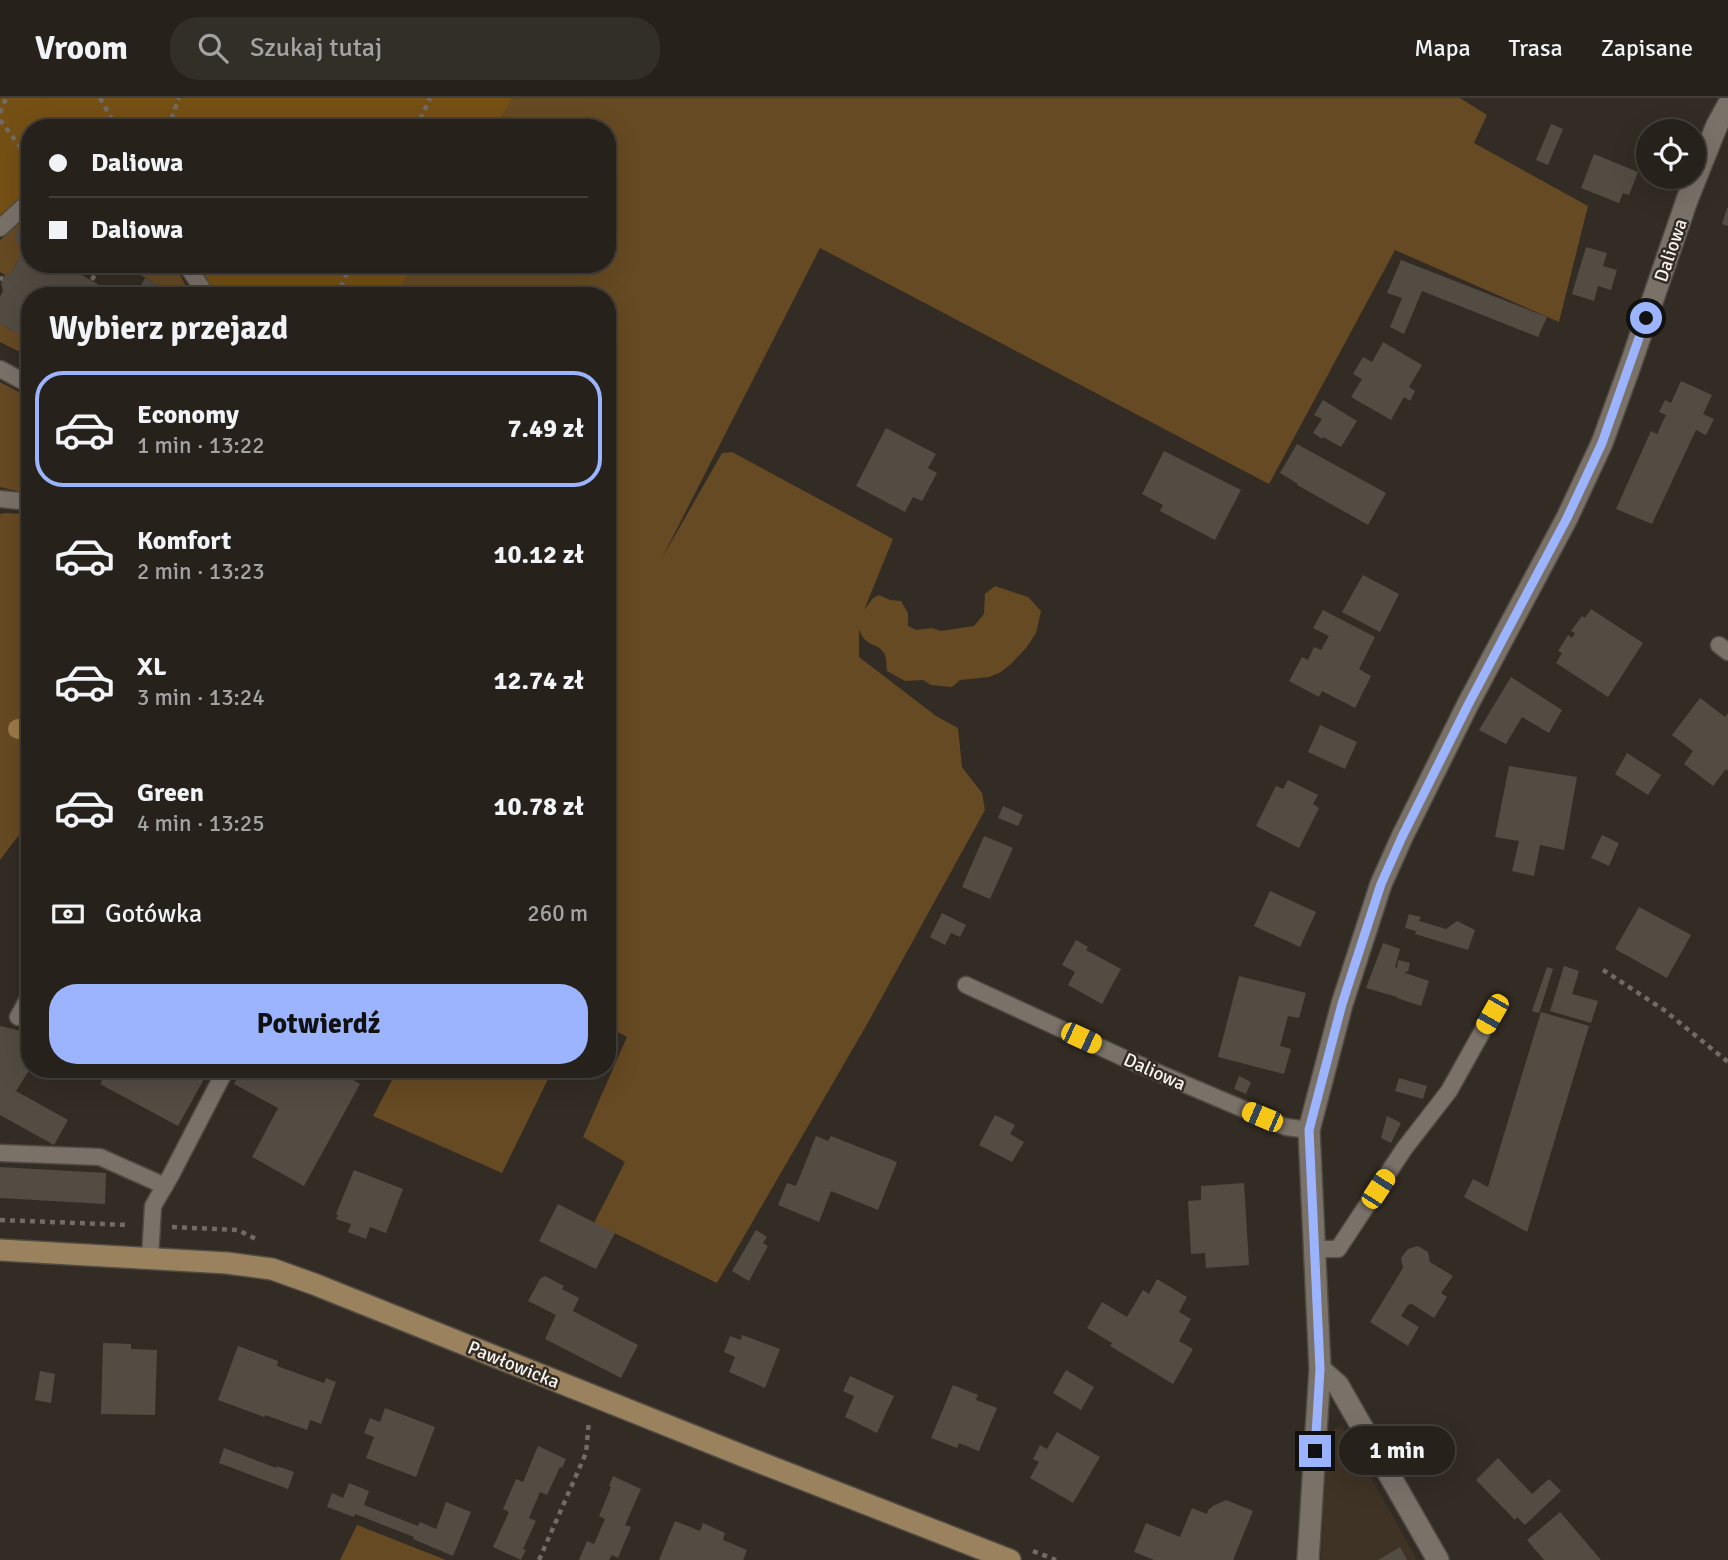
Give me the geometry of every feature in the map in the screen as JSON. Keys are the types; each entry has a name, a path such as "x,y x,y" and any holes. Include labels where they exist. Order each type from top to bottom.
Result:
{"street":[{"name":"Daliowa","path":"1308,1560 1320,1369 1309,1130 1342,1004 1381,884 1402,837 1567,518 1602,443 1687,200 1717,125 1728,105"},
{"name":"Pawłowicka","path":"0,1250 227,1263 276,1270 1010,1560"},
{"path":"1320,1369 1338,1385 1438,1560"}],"lane":[{"path":"0,228 21,209"},
{"path":"0,369 21,380"},
{"path":"0,499 21,501"},
{"name":"Daliowa","path":"966,985 1126,1059 1286,1127 1309,1130"},
{"path":"18,1017 21,1012"},
{"path":"1315,1249 1339,1249 1404,1149 1449,1091 1492,1014"},
{"path":"150,1258 153,1206 221,1078"},
{"path":"0,1153 100,1157 165,1186"}],"path":[{"path":"0,113 6,98"},
{"path":"100,98 112,119"},
{"path":"172,119 179,98"},
{"path":"420,119 430,98"},
{"path":"0,120 21,148"},
{"path":"92,280 96,273"},
{"path":"1603,970 1664,1010 1728,1062"},
{"path":"539,1560 586,1453 590,1395"}],"shaded area":[{"path":"0,98 513,98 500,119 21,119 21,204 0,221"},
{"path":"513,98 1460,98 1487,115 1474,143 1588,206 1559,322 1395,250 1269,484 820,248 661,560 722,453 732,452 893,539 864,610 873,598 879,595 901,601 908,613 908,626 916,630 932,628 941,631 974,626 984,614 985,594 995,586 1028,597 1041,611 1036,633 1012,663 989,677 960,680 952,687 931,685 923,680 905,681 887,671 884,653 867,642 859,629 859,657 936,716 958,728 962,767 982,793 985,810 866,1026 717,1283 594,1223 625,1162 583,1137 609,1078 616,1078 616,1062 627,1037 616,1031 616,287 401,287 409,273 616,273 616,119 500,119"},
{"path":"21,222 16,233 21,242 21,253 12,272 5,275 0,272 0,240"},
{"path":"137,273 179,273 186,287 162,287"},
{"path":"202,273 409,273 401,287 211,287"},
{"path":"0,324 21,335 21,348 18,351 0,342"},
{"path":"0,382 21,393 21,492 0,487"},
{"path":"0,514 21,514 21,832 0,860"},
{"path":"393,1078 549,1078 502,1173 373,1116"},
{"path":"1342,1426 1417,1560 1321,1560 1327,1432"},
{"path":"357,1525 446,1560 340,1560"}],"building":[{"path":"1551,124 1563,129 1548,165 1536,160"},
{"path":"1594,154 1636,171 1629,195 1623,193 1619,203 1581,188"},
{"path":"1728,208 1728,226 1722,224"},
{"path":"21,223 21,245 16,242 15,233"},
{"path":"1586,247 1607,253 1603,266 1617,270 1611,290 1598,286 1594,301 1572,294"},
{"path":"21,253 21,273 78,273 103,287 21,287 21,335 0,324 0,297 3,291 1,283 5,275 12,272"},
{"path":"1401,260 1547,317 1538,337 1422,291 1404,334 1390,327 1402,298 1387,293"},
{"path":"145,278 162,287 140,287"},
{"path":"1383,342 1422,365 1409,387 1415,391 1410,401 1404,397 1391,420 1351,397 1362,379 1353,374 1363,357 1372,362"},
{"path":"1681,381 1712,395 1703,414 1714,419 1706,435 1696,430 1652,524 1616,509 1651,431 1657,434 1666,415 1659,412 1665,400 1671,403"},
{"path":"1323,400 1357,421 1341,447 1313,433 1322,419 1314,415"},
{"path":"886,428 936,454 928,468 937,473 922,501 913,497 905,512 856,486"},
{"path":"1297,444 1386,493 1368,525 1280,473"},
{"path":"1164,451 1241,490 1215,540 1160,511 1163,505 1142,494"},
{"path":"1363,575 1399,594 1380,632 1342,612"},
{"path":"1591,609 1643,643 1608,697 1556,663 1562,653 1558,651 1568,635 1572,638 1575,633 1571,631"},
{"path":"1323,610 1375,637 1359,669 1371,676 1355,708 1322,691 1319,697 1289,681 1302,657 1308,660 1314,647 1321,650 1329,636 1313,628"},
{"path":"1511,677 1562,710 1549,733 1522,717 1506,744 1479,730"},
{"path":"1700,698 1725,717 1728,713 1728,771 1726,769 1713,786 1684,764 1693,751 1672,735"},
{"path":"1320,725 1357,742 1345,769 1308,752"},
{"path":"1627,753 1661,775 1648,795 1615,774"},
{"path":"1509,766 1577,777 1564,850 1540,845 1534,876 1512,871 1519,841 1495,837"},
{"path":"1288,780 1318,795 1313,804 1319,808 1299,848 1256,826 1276,786 1283,789"},
{"path":"1003,806 1023,815 1018,826 998,818"},
{"path":"1602,835 1619,843 1609,866 1591,858"},
{"path":"984,836 1013,848 990,899 962,887"},
{"path":"1270,891 1316,912 1300,947 1254,926"},
{"path":"1639,907 1691,935 1667,978 1615,949"},
{"path":"942,913 966,925 960,937 951,933 945,945 930,937"},
{"path":"1409,914 1421,917 1419,921 1446,929 1457,921 1475,930 1468,950 1415,934 1416,931 1405,928"},
{"path":"1076,940 1088,947 1086,950 1121,969 1102,1004 1068,985 1075,972 1062,965"},
{"path":"1383,943 1400,949 1395,967 1397,968 1398,960 1410,963 1408,972 1405,973 1429,981 1421,1006 1366,988"},
{"path":"1564,966 1579,971 1572,994 1598,1001 1591,1023 1550,1011"},
{"path":"1547,967 1553,969 1539,1013 1532,1011"},
{"path":"1239,976 1306,993 1299,1018 1288,1016 1280,1046 1291,1049 1284,1074 1218,1057"},
{"path":"1541,1012 1589,1026 1527,1232 1464,1197 1473,1179 1488,1187"},
{"path":"0,1026 21,1031 21,1078 24,1078 16,1091 68,1120 54,1145 0,1115"},
{"path":"1239,1076 1251,1082 1246,1094 1234,1089"},
{"path":"103,1078 204,1079 178,1126 100,1084"},
{"path":"237,1078 350,1078 360,1084 304,1186 252,1157 278,1108 234,1084"},
{"path":"1399,1078 1427,1086 1423,1099 1395,1091"},
{"path":"995,1115 1015,1125 1010,1134 1024,1142 1012,1162 979,1145"},
{"path":"1387,1116 1401,1123 1391,1143 1381,1138"},
{"path":"816,1136 828,1141 831,1136 897,1162 878,1210 831,1191 819,1222 778,1205 787,1183 796,1186"},
{"path":"0,1167 106,1173 105,1204 0,1198"},
{"path":"354,1170 403,1189 386,1233 370,1227 366,1239 348,1232 351,1224 336,1219"},
{"path":"1244,1183 1249,1265 1206,1268 1205,1253 1191,1254 1188,1201 1201,1200 1201,1186"},
{"path":"558,1204 615,1233 596,1269 539,1241"},
{"path":"756,1230 767,1237 763,1243 768,1246 749,1281 732,1271"},
{"path":"1418,1246 1428,1252 1430,1262 1453,1276 1441,1293 1447,1297 1434,1318 1412,1304 1408,1305 1401,1316 1419,1327 1408,1346 1370,1322 1403,1268 1401,1258 1408,1249"},
{"path":"545,1276 579,1298 573,1311 638,1345 621,1378 545,1339 556,1315 528,1301 540,1279"},
{"path":"1157,1279 1187,1297 1179,1312 1191,1319 1179,1341 1193,1349 1173,1384 1110,1346 1112,1343 1087,1328 1102,1302 1127,1317 1143,1290 1149,1294"},
{"path":"742,1335 780,1349 765,1388 729,1372 735,1357 724,1352 730,1336 741,1340"},
{"path":"103,1343 131,1344 131,1349 157,1350 155,1415 101,1414"},
{"path":"238,1346 278,1361 277,1366 324,1383 326,1378 336,1382 321,1424 310,1420 307,1430 218,1400"},
{"path":"1066,1370 1094,1387 1081,1410 1053,1393"},
{"path":"40,1371 55,1374 51,1403 35,1400"},
{"path":"850,1376 894,1396 877,1433 845,1417 854,1396 843,1391"},
{"path":"953,1385 978,1395 976,1400 997,1408 979,1451 959,1443 957,1448 931,1438"},
{"path":"385,1408 435,1427 416,1477 366,1458 374,1437 364,1433 370,1418 380,1422"},
{"path":"1057,1432 1100,1457 1073,1503 1030,1478 1039,1462 1033,1459 1040,1445 1047,1449"},
{"path":"538,1446 566,1459 547,1495 540,1492 529,1518 536,1521 521,1560 493,1547 509,1512 503,1509 516,1479 523,1482"},
{"path":"224,1448 294,1472 288,1489 219,1463"},
{"path":"1498,1458 1532,1494 1549,1479 1561,1491 1525,1525 1517,1517 1515,1520 1476,1480"},
{"path":"613,1476 641,1489 625,1525 631,1527 618,1558 612,1555 609,1560 579,1560 587,1541 594,1544 605,1519 599,1516"},
{"path":"349,1483 369,1491 364,1505 418,1526 420,1522 436,1529 446,1502 471,1512 453,1556 413,1539 414,1537 355,1514 354,1517 327,1507 332,1493 343,1498"},
{"path":"1226,1500 1253,1511 1233,1560 1154,1560 1134,1552 1146,1523 1180,1537 1192,1508 1207,1514 1213,1506"},
{"path":"1560,1512 1601,1560 1544,1560 1527,1540"},
{"path":"675,1521 700,1531 703,1523 725,1533 723,1540 747,1550 743,1560 659,1560"},
{"path":"1400,1547 1407,1560 1378,1560"}],"route":[{"path":"1315,1451 1320,1369 1309,1130 1342,1004 1381,884 1468,705 1567,518 1602,443 1646,318"}]}
